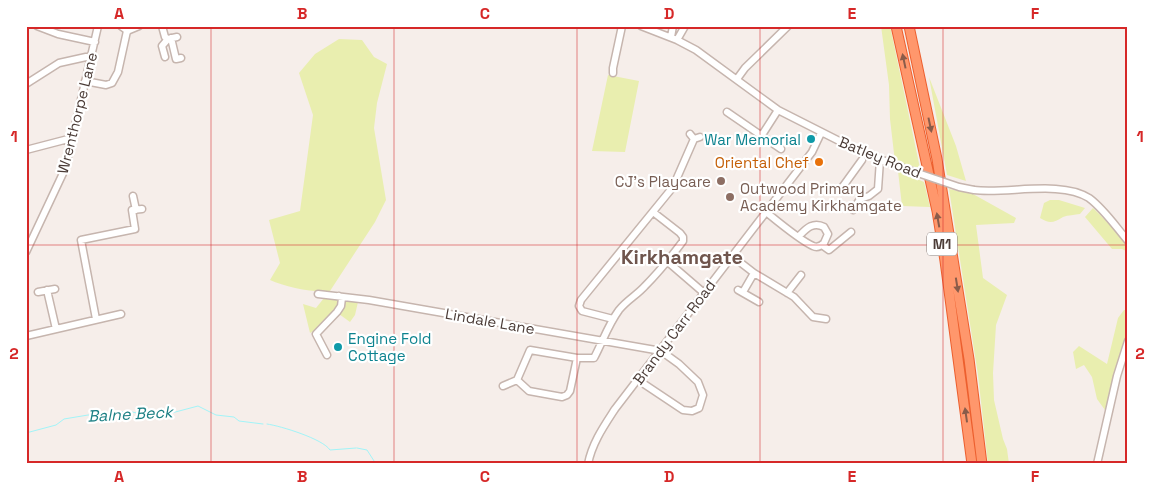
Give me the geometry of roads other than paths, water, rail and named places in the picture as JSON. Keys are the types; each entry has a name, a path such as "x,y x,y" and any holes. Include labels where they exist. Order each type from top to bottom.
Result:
{"highway":[{"name":"M1","path":"896,26 937,211 972,464"},
{"name":"M1","path":"909,26 937,159 969,359 982,464"}],"street":[{"path":"37,26 58,34 95,42"},
{"name":"Wrenthorpe Lane","path":"26,252 65,170 98,26"},
{"path":"121,26 128,31"},
{"path":"128,31 139,26"},
{"path":"162,26 163,35 172,39"},
{"path":"613,73 612,68 622,26"},
{"name":"Batley Road","path":"641,26 653,28 696,50 778,110 856,150 903,168 974,190 1054,189 1078,193 1098,206 1128,241"},
{"path":"673,26 674,38"},
{"path":"674,38 685,26"},
{"path":"737,79 744,68 788,26"},
{"path":"85,82 105,85 112,83 118,72 128,31"},
{"path":"165,57 162,46 172,39"},
{"path":"172,39 176,60 181,58"},
{"path":"26,84 59,63 91,58"},
{"path":"762,135 778,110"},
{"path":"727,112 782,149"},
{"name":"Brandy Carr Road","path":"588,464 602,429 812,152 821,133"},
{"path":"613,319 582,311 579,306 581,300 673,186 695,137"},
{"path":"26,150 72,138"},
{"path":"856,150 862,160"},
{"path":"853,210 860,199 869,196 878,189 877,158 862,160"},
{"path":"844,191 841,189 862,160"},
{"path":"96,319 81,240 101,232 135,229 132,210 139,209 134,196"},
{"path":"503,386 517,380 530,350 577,358 594,358 613,319 627,300 642,290 668,262 683,242 683,237 653,212"},
{"path":"766,212 799,236 814,246 822,245 827,239 828,234 820,225 812,225 799,236"},
{"path":"822,245 828,250 851,232"},
{"path":"732,256 754,273 794,297 813,317 826,319"},
{"path":"668,262 704,294"},
{"path":"754,273 741,291 760,302"},
{"path":"787,292 802,276"},
{"path":"38,292 55,289"},
{"path":"47,290 56,329"},
{"name":"Lindale Lane","path":"318,294 360,298 661,352"},
{"path":"327,355 316,334 341,306 342,298 339,296"},
{"path":"26,336 121,314"},
{"path":"1097,464 1117,376 1128,341"},
{"path":"638,380 683,410 692,411 699,408 703,395 698,382 679,364 661,352"},
{"path":"517,380 529,391 562,396 567,395 570,391 577,358"}],"waterway":[{"name":"Balne Beck","path":"26,433 56,425 64,419 88,415 128,411 141,414 147,412 164,415 198,406 216,415 234,417 239,421 263,424"},
{"name":"Balne Beck","path":"267,424 311,437 330,450 356,448"},
{"name":"Balne Beck","path":"357,448 367,450 376,464"}],"place":[{"name":"War Memorial","path":"811,139"},
{"name":"Oriental Chef","path":"819,162"},
{"name":"CJ's Playcare","path":"721,181"},
{"name":"Outwood Primary Academy Kirkhamgate","path":"730,197"},
{"name":"Engine Fold Cottage","path":"338,347"}],"district":[{"name":"Kirkhamgate","path":"682,257"}]}
